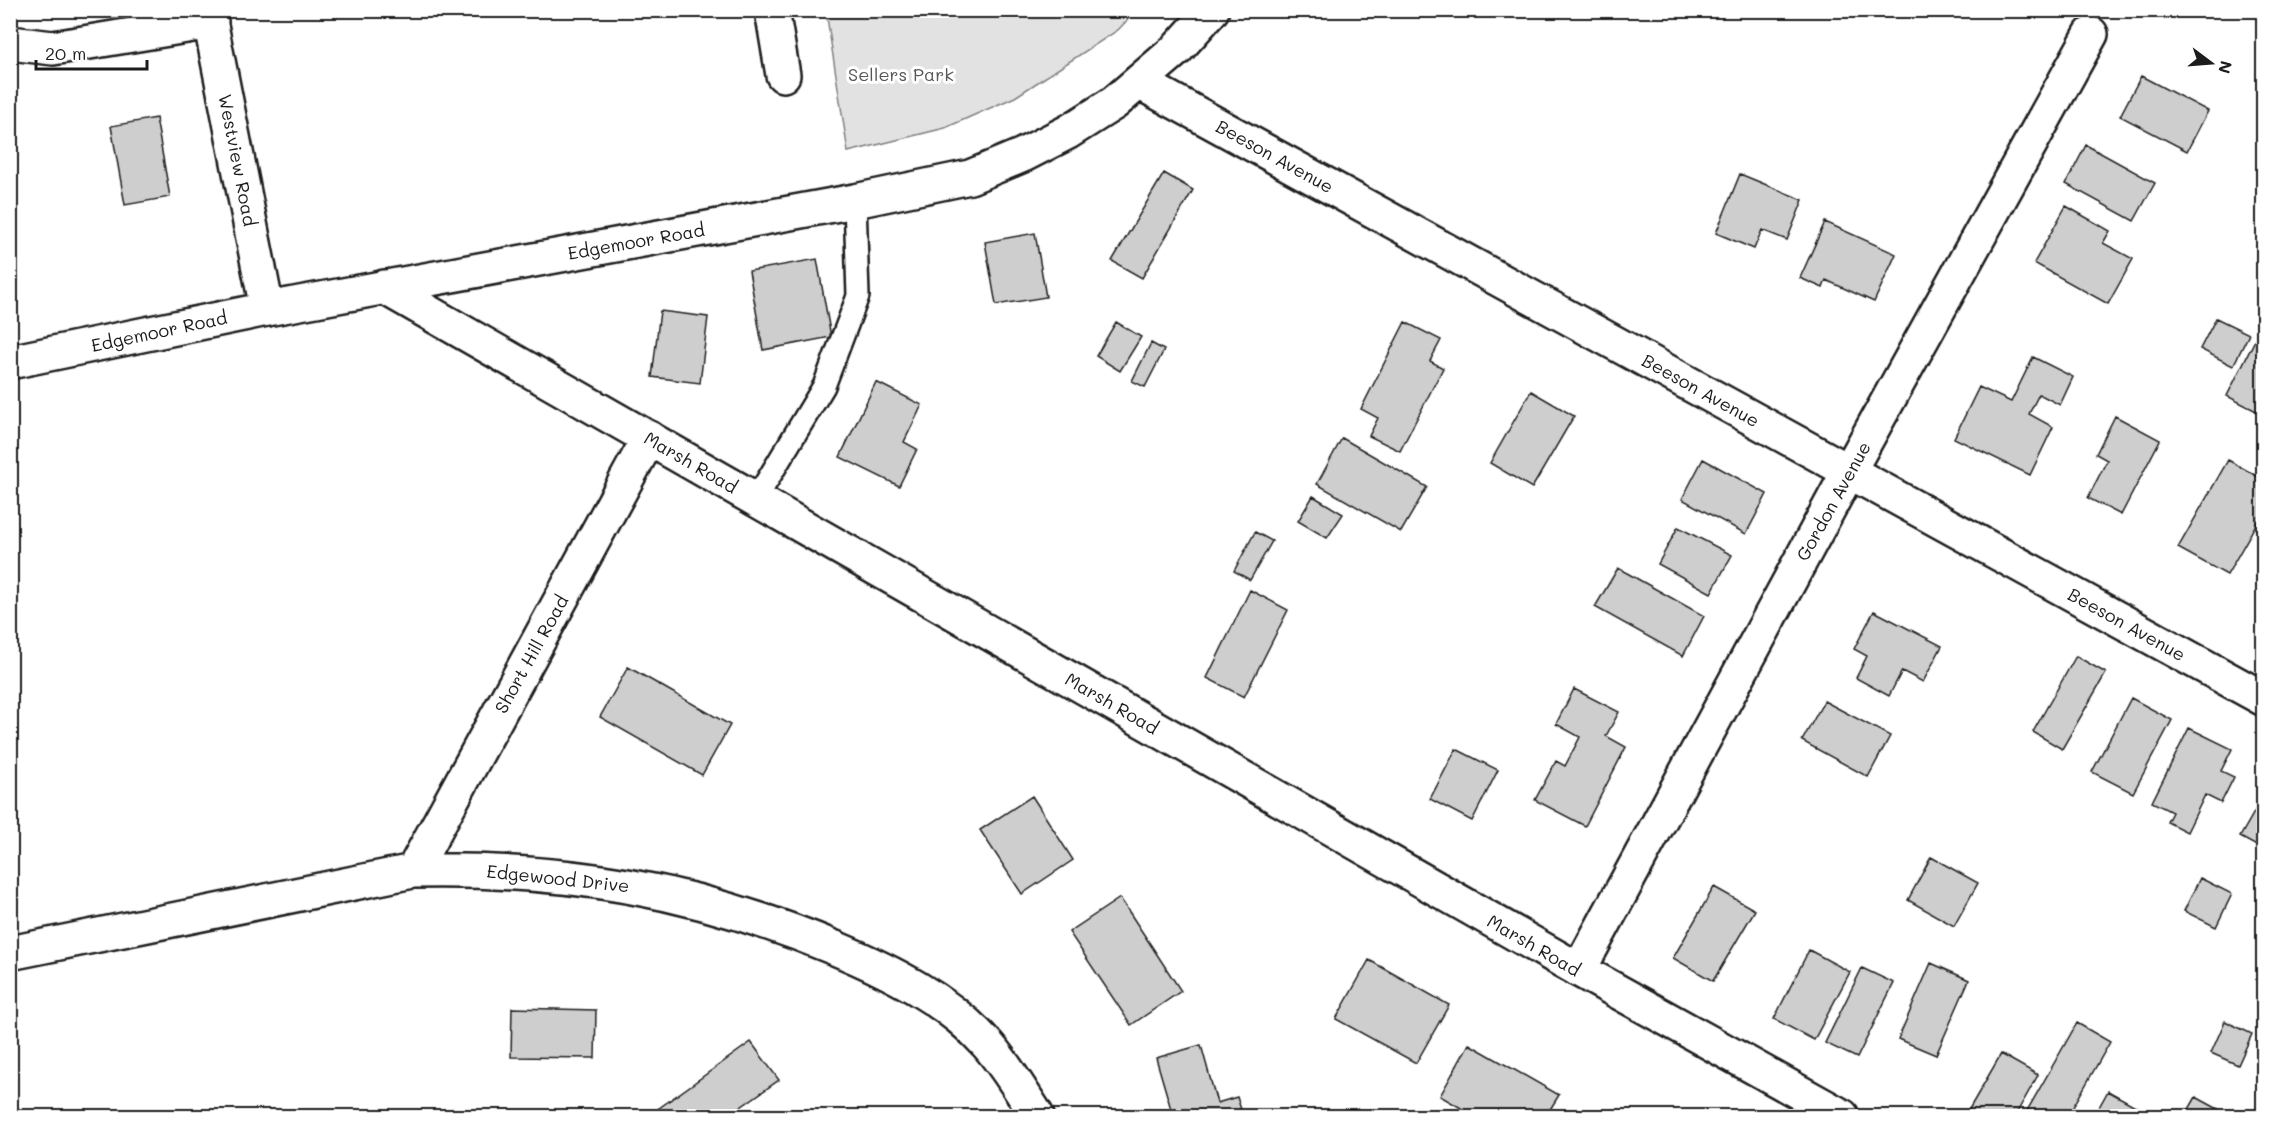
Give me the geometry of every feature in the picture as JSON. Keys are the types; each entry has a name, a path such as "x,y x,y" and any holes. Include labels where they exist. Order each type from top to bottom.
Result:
{"street":[{"path":"772,10 783,75"},
{"name":"Edgemoor Road","path":"10,362 267,309 855,201 970,177 1023,155 1068,132 1114,103 1176,49 1212,10"},
{"path":"10,43 52,48 209,16"},
{"name":"Westview Road","path":"209,16 267,309"},
{"name":"Gordon Avenue","path":"1579,970 1849,471 2091,34"},
{"name":"Beeson Avenue","path":"1139,82 2264,699"},
{"name":"Marsh Road","path":"384,287 1579,970 1842,1116"},
{"name":"Short Hill Road","path":"413,871 649,438"},
{"name":"Edgewood Drive","path":"10,953 413,871 478,870 593,879 646,888 705,902 765,920 866,961 914,986 955,1015 987,1044 1019,1086 1036,1116"}],"lane":[{"path":"756,499 824,386 858,296 855,201"}],"green space":[{"name":"Sellers Park","path":"826,10 1136,11 1118,30 1015,97 945,128 848,152"}],"building":[{"path":"2141,76 2208,111 2187,151 2120,116"},
{"path":"156,118 170,197 125,205 111,126"},
{"path":"2086,145 2155,183 2134,221 2066,184"},
{"path":"1164,173 1193,190 1142,278 1112,261"},
{"path":"1740,174 1803,200 1787,240 1762,230 1754,249 1716,233"},
{"path":"2066,206 2110,231 2103,243 2133,259 2108,304 2034,263"},
{"path":"1825,222 1896,254 1874,302 1826,280 1823,288 1800,278"},
{"path":"1035,233 1046,297 996,305 985,242"},
{"path":"817,259 831,337 763,350 749,271"},
{"path":"660,311 708,317 700,383 652,377"},
{"path":"2216,318 2249,334 2233,366 2200,349"},
{"path":"1116,322 1141,337 1120,371 1096,356"},
{"path":"1405,322 1441,340 1430,361 1443,368 1400,451 1369,436 1378,418 1361,409"},
{"path":"2256,338 2264,341 2264,415 2227,396"},
{"path":"1151,343 1164,350 1145,387 1132,381"},
{"path":"2033,357 2073,377 2060,405 2039,394 2029,414 2053,427 2030,475 1954,438 1979,387 2011,402"},
{"path":"876,382 922,405 904,442 917,449 899,486 840,457"},
{"path":"1531,391 1574,416 1532,488 1490,463"},
{"path":"2115,416 2160,440 2121,515 2088,498 2107,460 2096,454"},
{"path":"1342,438 1427,487 1401,532 1317,484"},
{"path":"1703,459 1767,494 1746,534 1682,499"},
{"path":"2228,460 2264,480 2264,510 2227,575 2178,548"},
{"path":"1313,496 1343,514 1327,538 1298,521"},
{"path":"1678,527 1732,555 1711,593 1658,564"},
{"path":"1255,532 1272,541 1250,580 1234,571"},
{"path":"1618,568 1704,616 1683,656 1595,607"},
{"path":"1250,590 1288,610 1244,697 1207,678"},
{"path":"1874,611 1942,646 1923,682 1902,671 1889,696 1856,678 1867,656 1854,649"},
{"path":"2076,656 2106,673 2062,749 2033,732"},
{"path":"628,667 730,725 702,775 600,717"},
{"path":"1574,689 1619,712 1606,736 1626,747 1585,826 1535,800 1556,761 1565,766 1580,737 1556,724"},
{"path":"2131,698 2172,720 2133,793 2092,772"},
{"path":"1824,701 1890,736 1868,777 1802,741"},
{"path":"2189,728 2232,749 2221,771 2234,777 2221,803 2205,795 2187,832 2167,822 2172,812 2152,802"},
{"path":"1456,749 1498,770 1472,821 1430,799"},
{"path":"2264,795 2264,850 2240,837"},
{"path":"1032,796 1073,860 1022,894 980,830"},
{"path":"1931,857 1978,883 1954,926 1908,900"},
{"path":"2200,878 2232,894 2216,927 2184,911"},
{"path":"1714,887 1755,910 1713,981 1673,958"},
{"path":"1120,898 1181,991 1131,1025 1069,932"},
{"path":"1809,950 1850,972 1814,1040 1774,1019"},
{"path":"1369,960 1449,1005 1416,1063 1336,1019"},
{"path":"1931,963 1969,980 1936,1055 1898,1039"},
{"path":"1862,968 1894,983 1857,1058 1825,1043"},
{"path":"512,1008 596,1010 595,1058 511,1057"},
{"path":"2225,1021 2252,1034 2238,1065 2211,1053"},
{"path":"2077,1023 2110,1042 2068,1116 2024,1116"},
{"path":"751,1042 779,1080 728,1116 648,1116"},
{"path":"1469,1044 1559,1095 1546,1116 1475,1116 1440,1096"},
{"path":"1201,1045 1217,1103 1237,1097 1243,1116 1173,1116 1156,1058"},
{"path":"2001,1054 2038,1075 2015,1116 1978,1116 1968,1111"},
{"path":"2108,1091 2139,1108 2134,1116 2094,1116"},
{"path":"2196,1097 2231,1116 2185,1116"}]}
